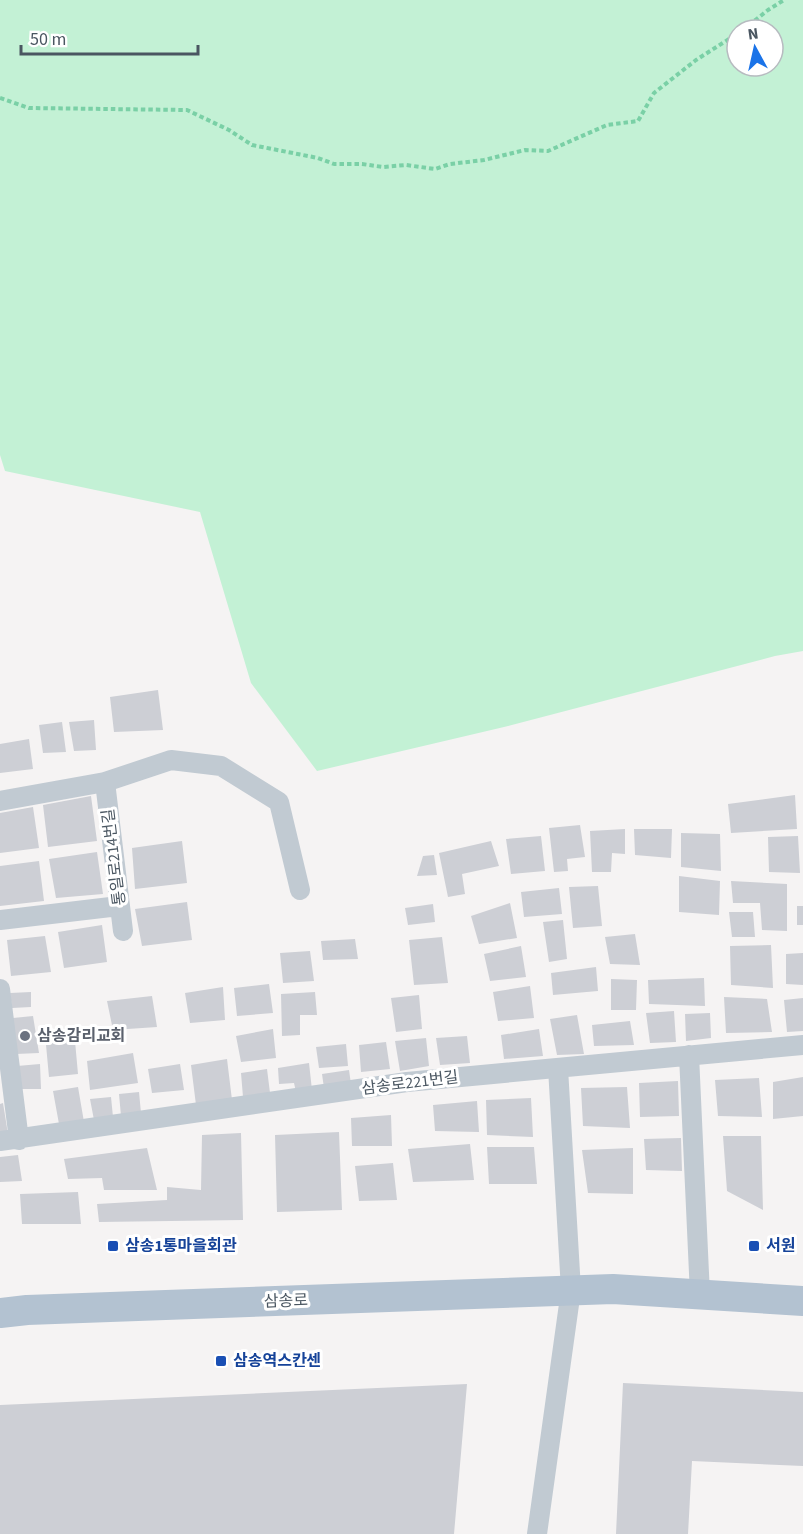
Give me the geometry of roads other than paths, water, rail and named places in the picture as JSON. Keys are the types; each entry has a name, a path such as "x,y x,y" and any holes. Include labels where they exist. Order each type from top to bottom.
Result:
{"main road":[{"name":"삼송로","path":"9,1309 613,1289 803,1301"},
{"path":"0,1322 9,1309"}],"street":[{"path":"0,801 105,782 171,760 221,766 279,802 300,890"},
{"name":"통일로214번길","path":"105,782 123,931"},
{"path":"0,920 119,906"},
{"name":"삼송로221번길","path":"0,989 10,1141 407,1082 803,1045"},
{"path":"689,1055 700,1295"},
{"path":"537,1534 571,1290 558,1068"}],"place":[{"name":"삼송감리교회","path":"25,1036"},
{"name":"삼송1통마을회관","path":"113,1246"},
{"name":"서원","path":"754,1246"},
{"name":"삼송역스칸센","path":"221,1361"}]}
